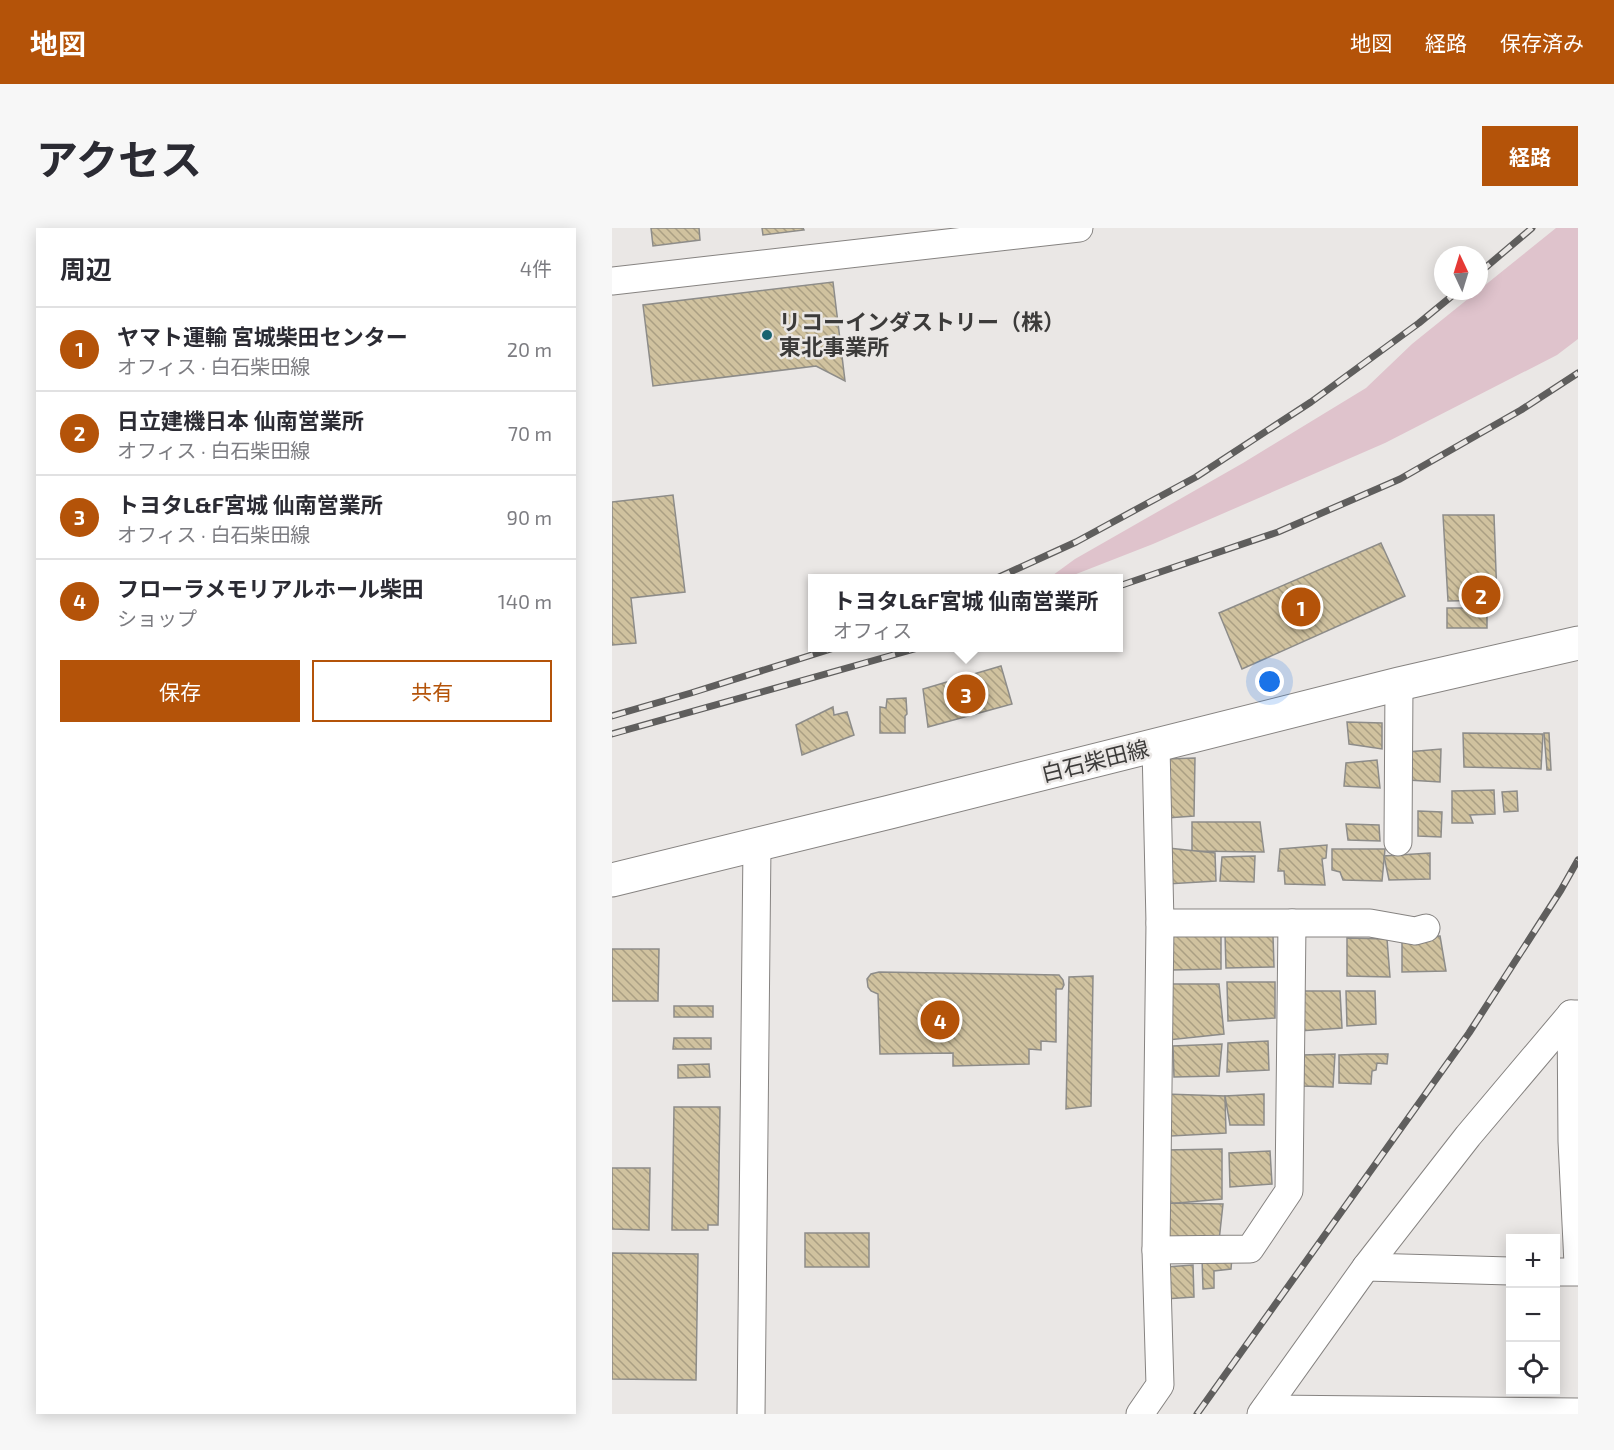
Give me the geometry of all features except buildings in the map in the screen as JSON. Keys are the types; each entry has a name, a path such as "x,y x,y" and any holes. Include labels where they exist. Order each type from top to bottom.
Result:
{"main road":[{"name":"白石柴田線","path":"612,880 1399,684 1578,643"}],"street":[{"path":"612,281 1079,228"},
{"path":"1398,842 1399,684"},
{"path":"1140,1414 1160,1385 1156,1250 1160,923 1156,746"},
{"path":"752,1414 757,845"},
{"path":"1156,1250 1250,1249 1289,1191 1292,922"},
{"path":"1160,923 1370,923 1414,931 1426,928"},
{"path":"1574,1014 1572,1141 1578,1264"},
{"path":"1263,1412 1366,1267 1468,1136 1574,1014"},
{"path":"1366,1267 1506,1271"},
{"path":"1560,1272 1578,1272"},
{"path":"1263,1412 1578,1412"}],"shaded area":[{"path":"1556,228 1578,228 1578,339 1557,355 1385,443 1153,544 1076,574 1054,574 1075,559 1243,463 1366,388 1412,344 1467,300 1488,300 1488,283"}],"railway":[{"path":"1488,265 1532,228"},
{"path":"1006,574 1076,542 1196,477 1311,402 1447,300"},
{"path":"1123,585 1278,532 1400,479 1521,410 1578,373"},
{"path":"612,716 821,652"},
{"path":"612,734 904,652"},
{"path":"1197,1414 1469,1033 1578,860"}],"place":[{"name":"リコーインダストリー（株） 東北事業所","path":"767,335"},
{"name":"日立建機日本 仙南営業所","path":"1481,595"},
{"name":"ヤマト運輸 宮城柴田センター","path":"1301,607"},
{"name":"トヨタL&F宮城 仙南営業所","path":"966,694"},
{"name":"フローラメモリアルホール柴田","path":"940,1020"}]}
